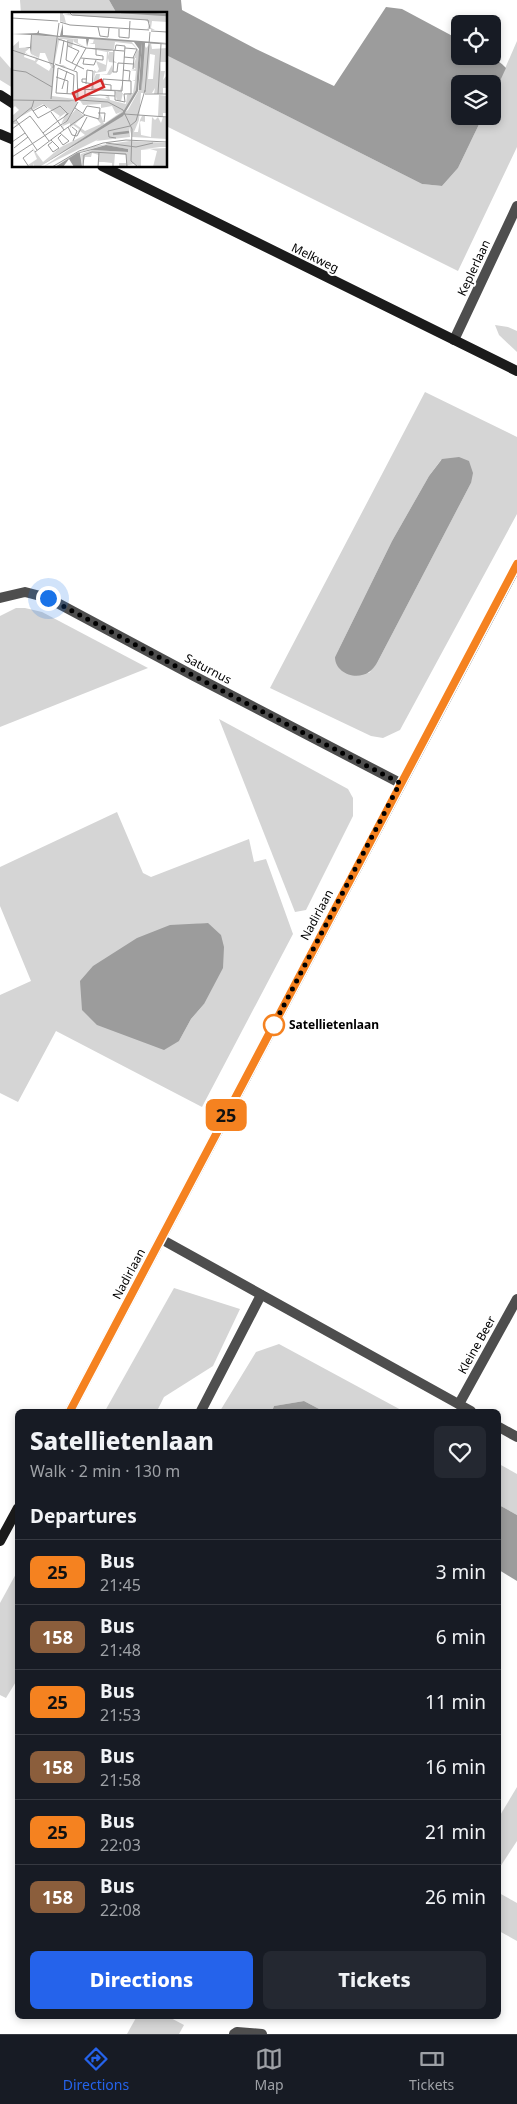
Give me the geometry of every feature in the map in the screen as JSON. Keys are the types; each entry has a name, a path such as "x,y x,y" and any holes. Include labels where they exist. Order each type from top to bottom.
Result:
{"street":[{"path":"0,94 12,103"},
{"path":"0,134 12,139"},
{"name":"Melkweg","path":"106,168 517,371"},
{"name":"Keplerlaan","path":"454,340 517,206"},
{"name":"Nadirlaan","path":"71,1409 517,564"},
{"name":"Saturnus","path":"0,598 13,593 25,592 48,598 400,783"},
{"path":"161,1239 468,1409"},
{"path":"202,1409 261,1295"},
{"name":"Kleine Beer","path":"459,1404 517,1299"},
{"path":"501,1427 517,1437"},
{"path":"0,1541 15,1514"},
{"path":"234,2034 237,2032 262,2034"}],"shaded area":[{"path":"20,0 109,0 116,12 21,12"},
{"path":"109,0 181,0 182,10 256,49 334,86 386,7 402,9 451,35 451,65 501,65 501,63 506,68 501,79 501,75 451,75 451,125 479,125 458,168 442,186 422,184 168,56 168,12 116,12"},
{"path":"517,41 517,147 458,271 168,127 168,56 422,184 442,186 458,168 479,125 501,125 501,78"},
{"path":"0,56 12,70 12,87 0,80"},
{"path":"495,325 517,331 517,352 499,335"},
{"path":"425,392 517,437 517,514 400,730 383,738 371,736 270,688","holes":["441,460 471,483 377,663 369,673 335,657 392,541 429,476"]},
{"path":"459,457 469,461 473,473 471,483 377,663 364,675 347,674 338,667 335,657 392,541 429,476 442,459"},
{"path":"16,608 42,612 148,668 0,727 0,616"},
{"path":"219,719 348,789 353,798 353,816 306,910 295,912"},
{"path":"117,812 143,873 151,877 249,839 254,862 266,859 293,934 202,1107 56,1031 18,1102 0,1093 0,995 31,981 0,906 0,867","holes":["208,923 204,1004 191,1019 179,1041 197,924"]},
{"path":"208,923 221,935 224,947 223,968 204,1004 191,1019 179,1041 164,1050 97,1025 82,1010 80,981 93,966 137,938 170,925"},
{"path":"174,1288 240,1309 213,1366 164,1397 158,1409 106,1409"},
{"path":"279,1344 399,1409 319,1409 304,1401 274,1406 273,1409 221,1409 256,1352"},
{"path":"304,1401 319,1409 273,1409 274,1406"},
{"path":"501,1465 517,1474 517,1515 501,1506"},
{"path":"501,1506 517,1515 517,1581 501,1571"},
{"path":"15,1576 15,1683 6,1698 0,1695 0,1603"},
{"path":"517,1787 517,1841 501,1865 501,1814"},
{"path":"501,1894 517,1903 517,1941 501,1932"},
{"path":"135,2019 173,2019 184,2025 179,2034 127,2034"}],"bus line":[{"name":"25","path":"71,1409 517,564"}],"place":[{"name":"Satellietenlaan","path":"274,1025"}],"route":[{"path":"48,598 400,783 272,1028 274,1025"}]}
